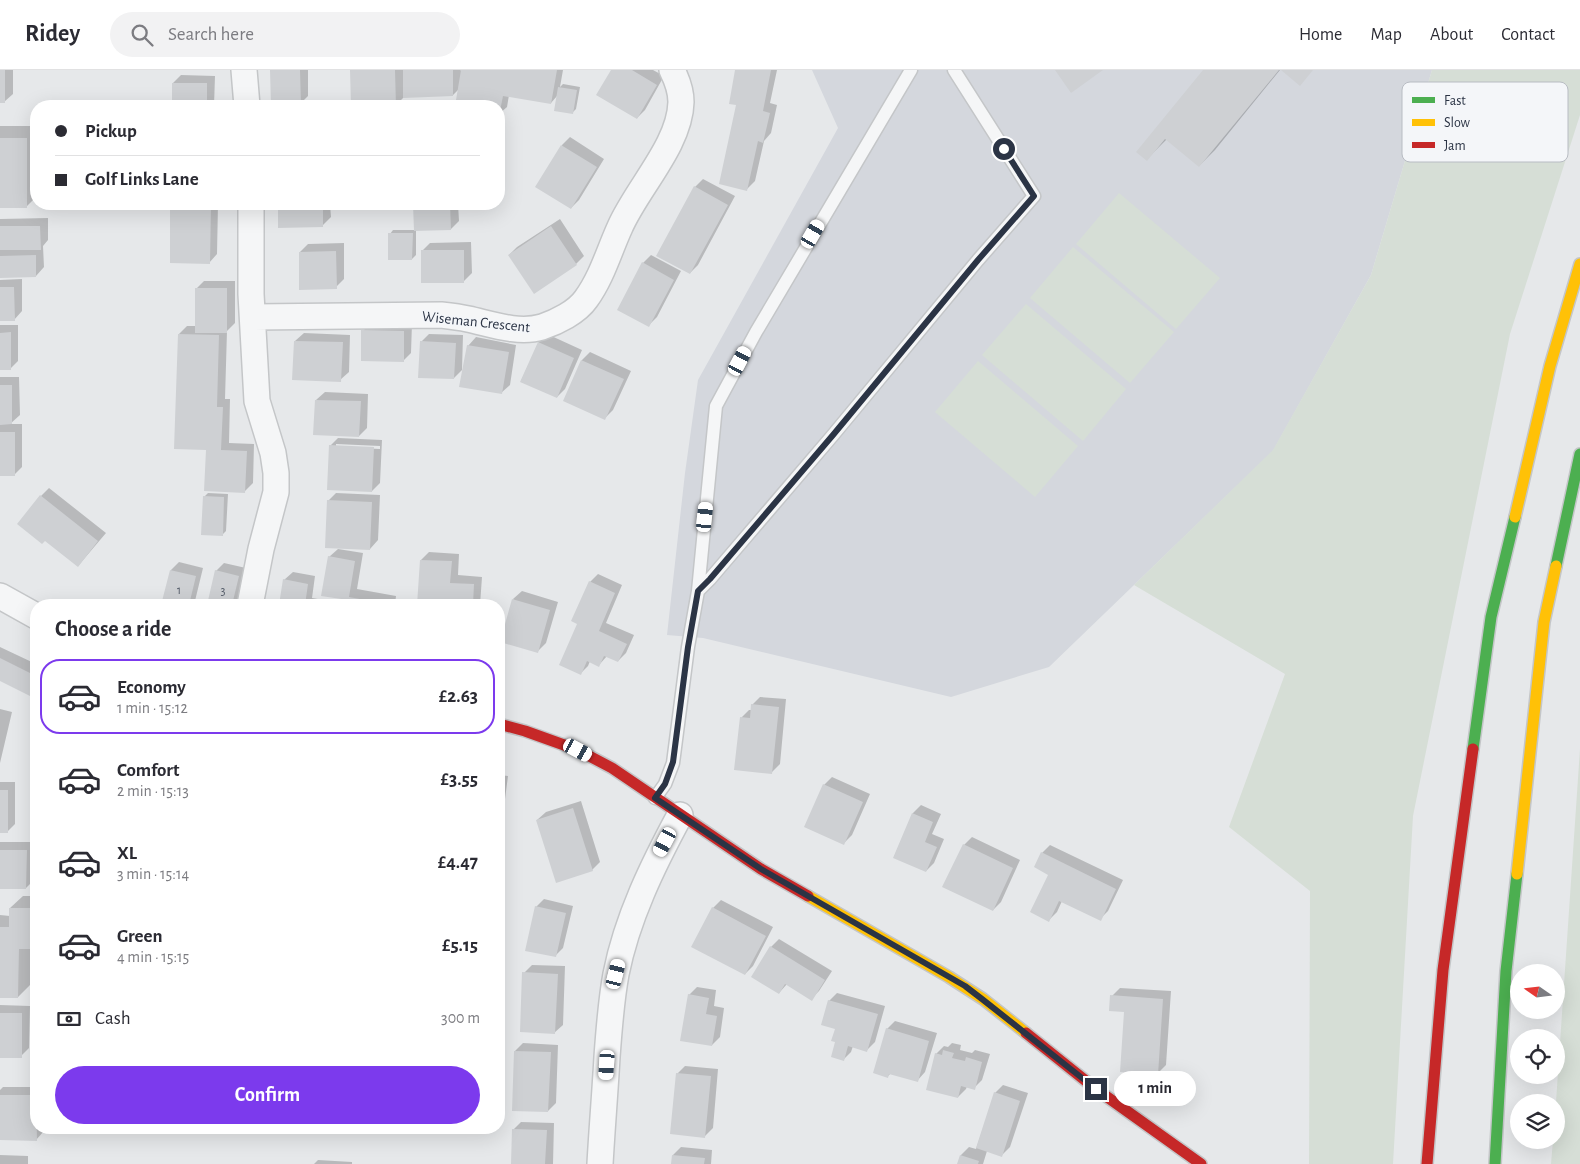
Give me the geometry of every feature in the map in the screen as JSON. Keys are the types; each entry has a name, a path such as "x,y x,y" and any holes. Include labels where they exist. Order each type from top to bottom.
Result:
{"main road":[{"path":"1427,1164 1443,970 1491,617 1550,366 1580,264"},
{"path":"1495,1164 1506,971 1544,622 1580,454"},
{"path":"505,726 526,731 578,750 612,768 761,869 965,986 1096,1089 1201,1164"}],"street":[{"path":"244,70 246,100"},
{"name":"Wiseman Crescent","path":"253,317 441,315 502,327 530,329 542,327 571,313 585,300 598,280 619,227 632,202 670,143 677,124 681,102 678,83 672,70"},
{"path":"251,210 251,294 254,367 258,401 276,473 276,492 261,549 251,599"},
{"path":"0,596 30,613"},
{"path":"600,1164 610,1026 616,974 640,898 658,856 680,815"}],"lane":[{"path":"655,798 665,784 673,762 688,647 698,591 716,406 766,315 911,70"},
{"path":"698,591 833,435 978,260 1034,196 954,70"}],"shaded area":[{"path":"812,70 1432,70 1428,82 1402,82 1402,162 1405,162 1371,275 1273,451 1049,667 951,697 703,638 667,635 685,473 698,380 838,128"},
{"path":"1432,70 1580,70 1580,115 1568,153 1568,82 1428,82"},
{"path":"1405,162 1565,162 1510,334 1413,816 1393,1164 1309,1164 1310,891 1229,827 1285,674 1134,585 1273,450 1371,275"},
{"path":"1119,193 1220,278 1176,329 1076,244"},
{"path":"1073,247 1174,332 1130,383 1030,298"},
{"path":"1026,304 1126,389 1083,441 982,355"},
{"path":"978,361 1078,446 1035,497 935,412"},
{"path":"1580,749 1580,1164 1551,1164 1552,1149 1565,1149 1565,1094 1557,1094 1557,1084 1565,1084 1565,1029 1561,1029 1562,1019 1565,1019 1565,970"}],"building":[{"path":"0,70 5,70 5,103 0,103"},
{"path":"270,70 300,70 301,100 271,100"},
{"path":"350,70 395,70 396,100 351,100"},
{"path":"403,70 453,70 453,96 403,98"},
{"path":"461,70 557,70 551,104 503,96 502,100 456,100"},
{"path":"611,70 632,70 657,85 637,119 596,95"},
{"path":"735,70 771,70 763,111 770,113 763,143 758,141 747,191 719,184 736,105 729,104"},
{"path":"1055,70 1103,70 1071,93"},
{"path":"1203,70 1279,70 1199,167 1165,139 1147,161 1136,152"},
{"path":"1281,70 1313,70 1300,86"},
{"path":"172,83 207,83 207,100 172,100"},
{"path":"558,87 577,90 573,114 554,111"},
{"path":"0,138 27,138 27,208 0,208"},
{"path":"561,145 597,167 571,209 535,187"},
{"path":"694,186 728,205 690,274 656,256"},
{"path":"170,210 211,210 210,264 170,263"},
{"path":"278,210 323,210 323,227 278,228"},
{"path":"413,210 450,210 451,230 414,231"},
{"path":"0,226 40,226 41,250 0,250"},
{"path":"551,226 577,265 534,294 508,255"},
{"path":"388,233 413,233 412,260 388,260"},
{"path":"421,250 464,250 464,283 421,283"},
{"path":"336,251 337,289 299,290 299,252"},
{"path":"36,255 36,277 0,278 0,256"},
{"path":"642,262 674,280 649,327 617,310"},
{"path":"0,287 14,287 15,321 0,321"},
{"path":"195,288 227,288 227,333 195,333"},
{"path":"361,330 404,331 404,362 361,361"},
{"path":"11,332 11,370 0,370 0,333"},
{"path":"178,334 219,335 217,407 223,407 221,450 247,451 245,493 204,491 206,450 174,449"},
{"path":"294,341 343,342 341,382 292,380"},
{"path":"420,341 456,343 454,379 418,378"},
{"path":"538,342 574,358 557,398 520,382"},
{"path":"467,345 509,352 502,394 459,387"},
{"path":"581,360 624,379 605,420 563,401"},
{"path":"0,385 12,385 12,424 0,425"},
{"path":"315,400 361,401 359,437 313,435"},
{"path":"0,432 15,432 15,476 0,476"},
{"path":"329,445 374,447 372,492 327,490"},
{"path":"40,495 98,541 78,567 45,541 42,544 17,524"},
{"path":"203,496 224,497 223,536 201,535"},
{"path":"327,500 372,502 370,550 325,548"},
{"path":"328,556 355,561 349,597 360,599 321,596"},
{"path":"420,560 452,561 450,583 474,584 473,599 417,599"},
{"path":"170,570 196,576 190,599 163,599"},
{"path":"215,570 239,576 233,599 208,599"},
{"path":"283,579 308,584 306,599 280,599"},
{"path":"589,581 615,593 599,631 627,644 618,662 604,656 599,667 587,661 581,675 559,665 577,624 571,621"},
{"path":"512,599 550,610 538,653 505,643 505,624"},
{"path":"0,658 30,673 30,696 0,681"},
{"path":"751,704 779,707 772,774 734,770 740,717 750,718"},
{"path":"823,784 863,802 844,845 804,827"},
{"path":"0,790 8,790 8,833 0,833"},
{"path":"573,808 593,871 556,883 536,820"},
{"path":"912,813 933,822 925,842 937,847 926,872 893,858"},
{"path":"963,844 1013,868 993,911 942,887"},
{"path":"0,850 27,850 26,889 0,889"},
{"path":"1041,852 1116,889 1101,921 1059,901 1049,922 1030,912 1048,875 1034,867"},
{"path":"535,906 566,913 556,957 525,951"},
{"path":"712,907 766,936 745,975 691,947"},
{"path":"9,908 30,908 30,949 19,949 18,998 0,998 0,927 9,927"},
{"path":"770,946 825,980 812,1001 785,984 779,994 751,977"},
{"path":"522,972 558,974 555,1034 520,1032"},
{"path":"688,994 709,998 706,1014 717,1016 712,1046 680,1041"},
{"path":"1110,995 1163,999 1158,1075 1120,1072 1124,1012 1109,1011"},
{"path":"828,1000 878,1014 867,1052 848,1046 844,1061 831,1057 835,1042 831,1041 835,1029 821,1025"},
{"path":"0,1013 22,1013 22,1058 0,1058"},
{"path":"886,1028 929,1041 918,1082 889,1074 888,1078 873,1073"},
{"path":"943,1050 954,1053 952,1058 965,1061 966,1057 982,1062 975,1090 961,1086 958,1098 926,1090 935,1053 942,1055"},
{"path":"514,1051 551,1052 548,1112 512,1111"},
{"path":"676,1073 711,1076 705,1138 670,1134"},
{"path":"994,1092 1020,1101 1002,1157 976,1148"},
{"path":"0,1095 30,1095 30,1134 37,1134 37,1141 0,1140"},
{"path":"512,1129 547,1130 545,1164 511,1164"},
{"path":"672,1155 705,1158 704,1164 671,1164"},
{"path":"960,1155 979,1161 978,1164 957,1164"}],"traffic: fast":[{"path":"1556,566 1580,454"},
{"path":"1473,749 1491,617 1515,517"},
{"path":"1495,1164 1506,971 1517,874"}],"traffic: slow":[{"path":"1515,517 1550,366 1580,264"},
{"path":"1517,874 1544,622 1556,566"},
{"path":"808,896 949,977 983,999 1026,1033"}],"traffic: jam":[{"path":"505,726 578,750 612,768 761,869 808,896"},
{"path":"1427,1164 1443,970 1473,749"},
{"path":"1026,1033 1096,1089 1201,1164"}],"route":[{"path":"1004,149 1034,196 978,260 833,435 698,591 688,647 673,762 665,784 655,798 761,869 965,986 1096,1089"}]}
